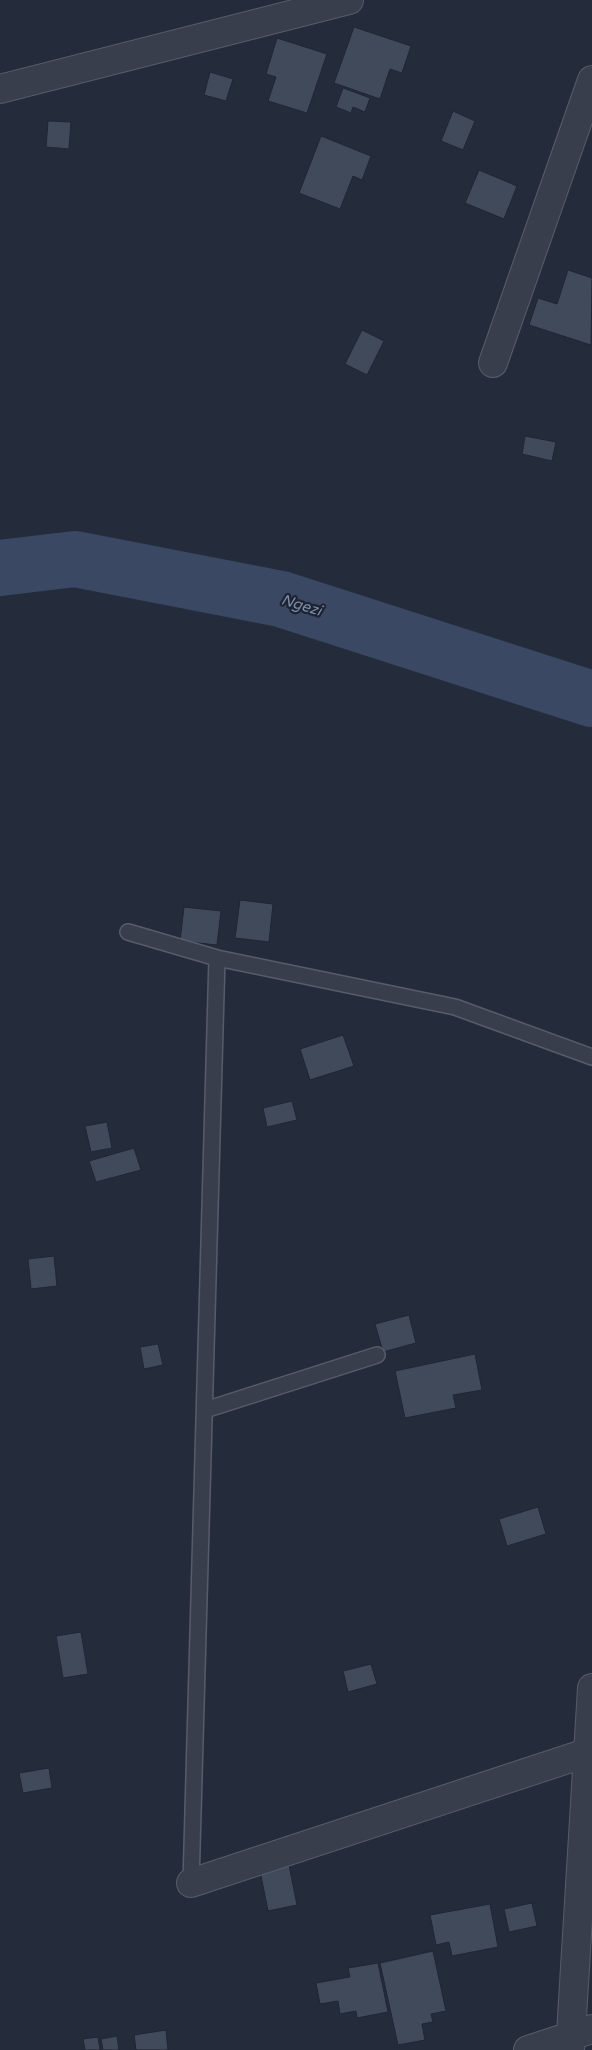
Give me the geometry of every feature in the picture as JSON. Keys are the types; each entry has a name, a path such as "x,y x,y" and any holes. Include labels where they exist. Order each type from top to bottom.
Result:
{"street":[{"path":"0,89 349,0"},
{"path":"494,363 592,80"},
{"path":"528,2050 578,2038 592,1688"},
{"path":"191,1883 589,1752"}],"lane":[{"path":"128,932 217,958 454,1008 592,1057"},
{"path":"191,1883 217,958"},
{"path":"205,1410 377,1355"}],"building":[{"path":"354,27 411,46 402,73 390,69 380,99 334,83"},
{"path":"277,38 327,54 307,113 268,101 276,77 266,74"},
{"path":"210,72 233,79 226,101 204,95"},
{"path":"343,88 370,98 365,112 353,107 351,113 336,107"},
{"path":"453,111 475,121 463,150 441,141"},
{"path":"48,121 71,122 69,149 46,147"},
{"path":"321,136 371,156 362,180 353,176 340,209 299,193"},
{"path":"479,170 517,186 504,219 465,203"},
{"path":"568,270 592,278 591,345 529,325 538,298 557,304"},
{"path":"362,330 384,341 367,375 345,364"},
{"path":"525,436 556,442 552,461 522,454"},
{"path":"240,900 273,904 269,942 235,938"},
{"path":"184,907 221,911 217,945 180,941"},
{"path":"343,1035 354,1066 310,1080 300,1049"},
{"path":"292,1101 297,1120 267,1127 263,1108"},
{"path":"107,1122 112,1148 91,1152 85,1126"},
{"path":"134,1148 141,1170 96,1182 89,1161"},
{"path":"54,1256 57,1286 31,1289 28,1259"},
{"path":"409,1315 416,1343 383,1352 375,1324"},
{"path":"158,1344 163,1365 144,1369 140,1347"},
{"path":"475,1354 482,1390 453,1395 456,1408 405,1418 395,1371"},
{"path":"538,1507 546,1534 507,1546 499,1519"},
{"path":"81,1632 88,1674 63,1678 56,1636"},
{"path":"371,1664 377,1684 348,1692 343,1671"},
{"path":"49,1768 52,1788 23,1793 19,1773"},
{"path":"289,1865 297,1905 268,1911 260,1871"},
{"path":"532,1903 537,1926 509,1932 504,1909"},
{"path":"490,1904 498,1947 452,1956 449,1942 436,1945 430,1915"},
{"path":"433,1951 446,2011 431,2014 433,2022 422,2024 425,2040 398,2045 380,1963"},
{"path":"378,1963 388,2012 357,2018 356,2011 340,2014 338,2001 320,2004 316,1983 350,1977 348,1968"},
{"path":"166,2030 168,2050 136,2050 134,2035"},
{"path":"117,2036 119,2050 103,2050 101,2039"},
{"path":"98,2037 100,2050 85,2050 83,2039"}],"waterway":[{"name":"Ngezi","path":"0,568 75,559 281,599 592,699"}]}
